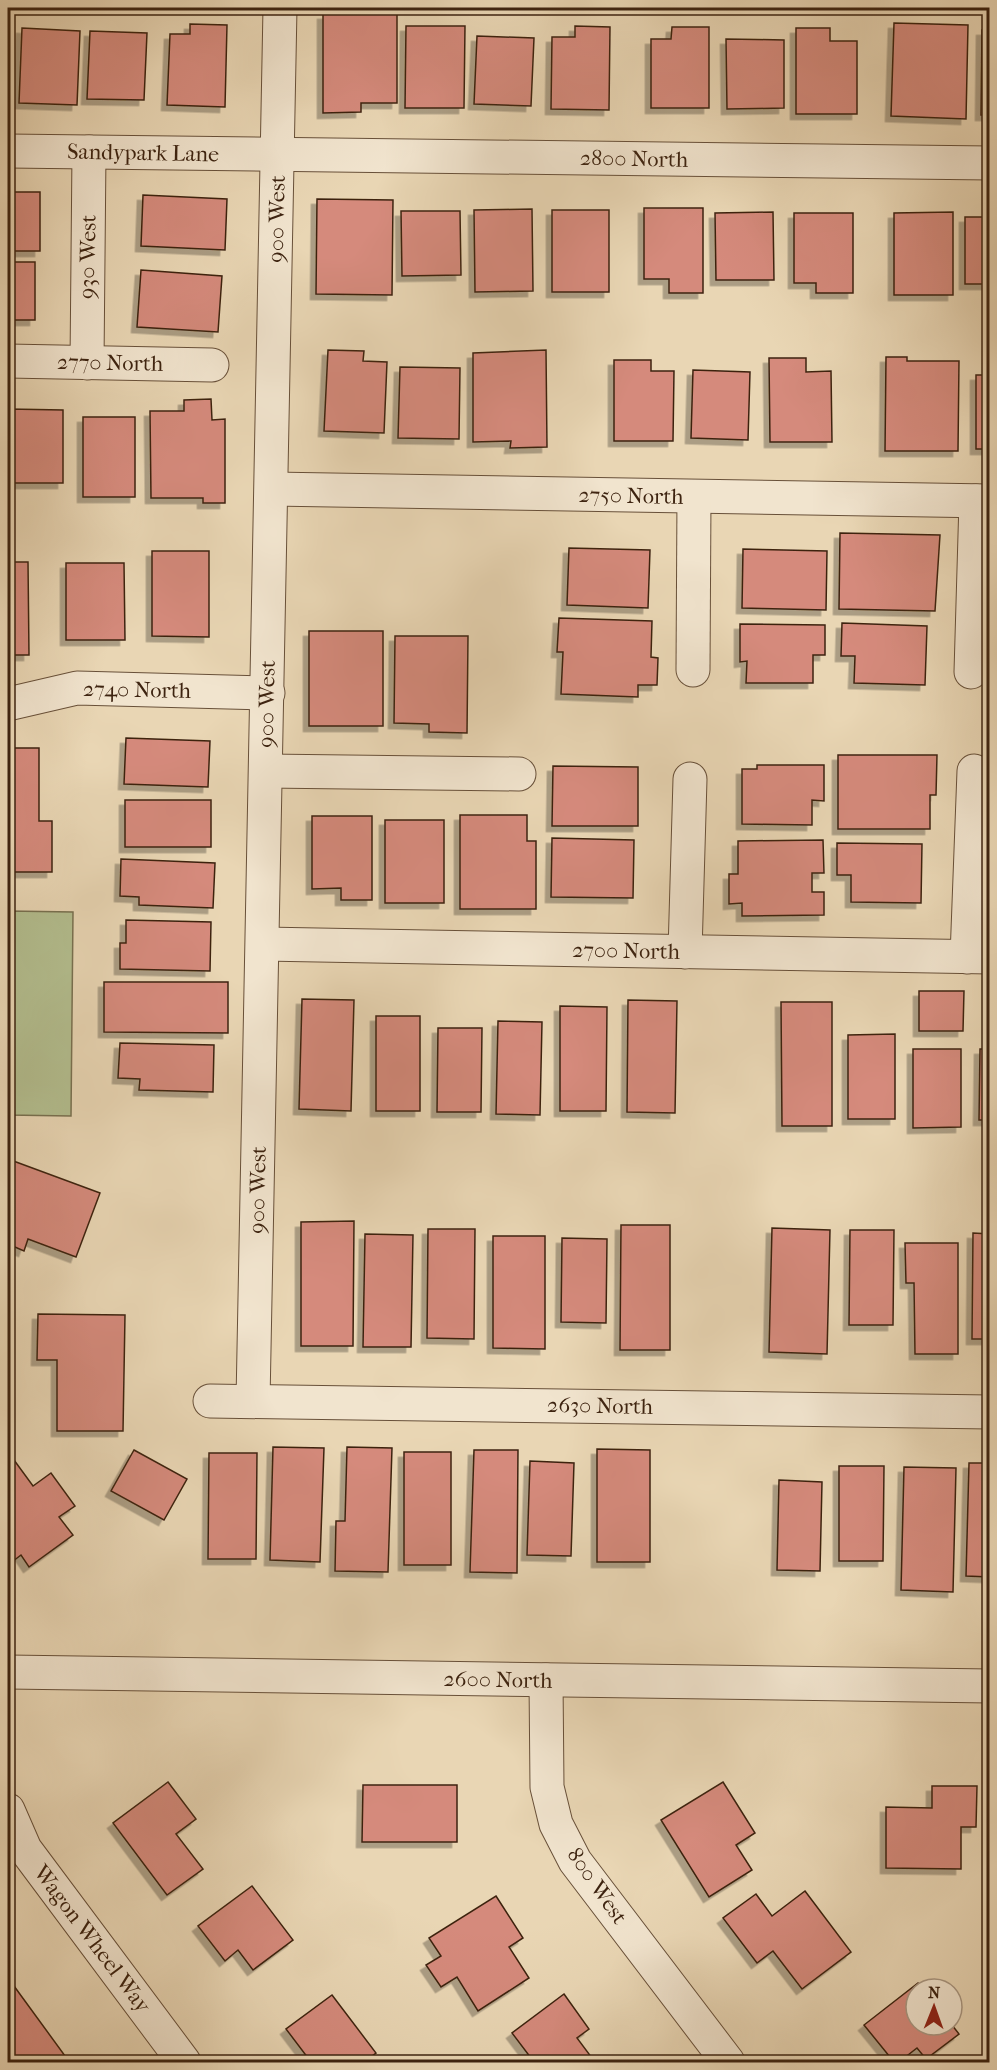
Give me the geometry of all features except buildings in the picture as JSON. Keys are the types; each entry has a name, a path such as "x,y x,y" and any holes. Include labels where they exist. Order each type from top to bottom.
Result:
{"street":[{"name":"900 West","path":"253,1401 280,8"},
{"name":"Sandypark Lane","path":"8,151 278,154"},
{"name":"930 West","path":"87,363 89,152"},
{"name":"2800 North","path":"278,154 990,163"},
{"name":"2770 North","path":"8,361 212,365"},
{"name":"2750 North","path":"272,489 983,501"},
{"path":"693,670 694,497"},
{"path":"970,672 983,501"},
{"name":"2740 North","path":"8,704 77,688 268,693"},
{"path":"266,771 519,774"},
{"path":"974,771 978,957"},
{"path":"685,952 690,779"},
{"name":"2700 North","path":"263,944 978,957"},
{"name":"2630 North","path":"210,1401 990,1412"},
{"name":"2600 North","path":"8,1672 990,1686"},
{"name":"800 West","path":"546,1680 547,1787 556,1824 575,1861 728,2062"},
{"name":"Wagon Wheel Way","path":"8,1810 25,1849 184,2062"}],"green space":[{"path":"8,911 73,912 71,1116 8,1115"}]}
